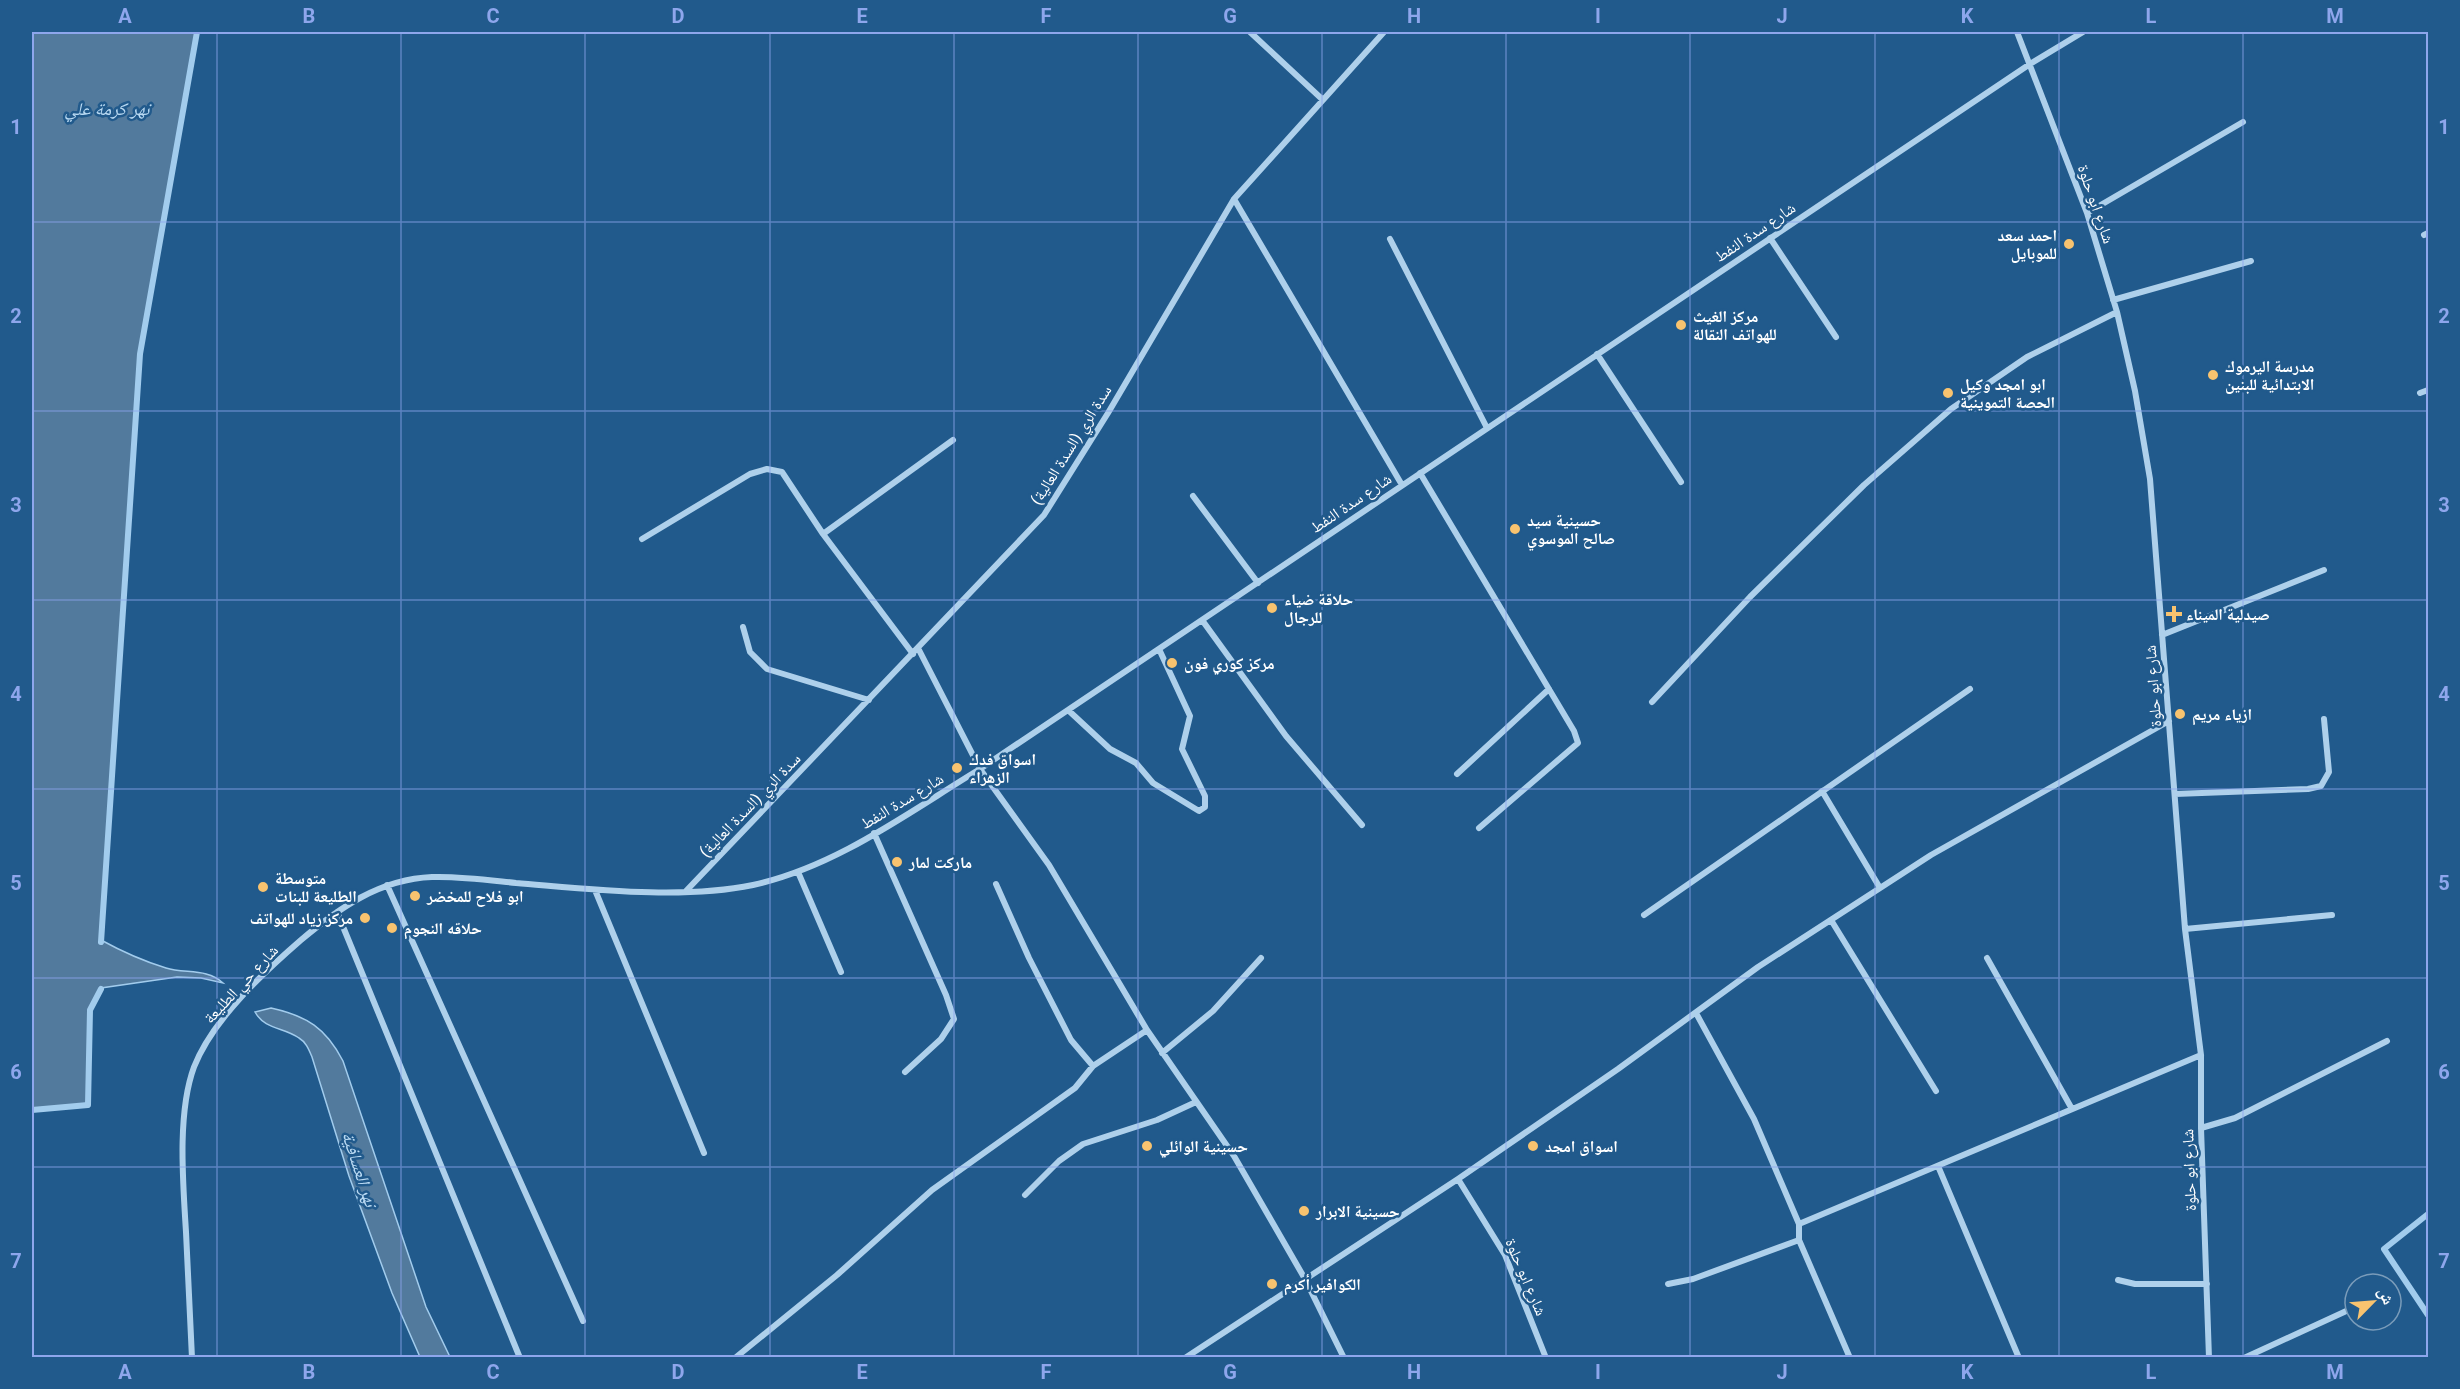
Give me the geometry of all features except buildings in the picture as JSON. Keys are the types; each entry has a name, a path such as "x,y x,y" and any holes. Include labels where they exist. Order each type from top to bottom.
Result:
{"street":[{"path":"1250,32 1323,100"},
{"name":"سدة الري (السدة العالية)","path":"686,891 1044,515 1108,413 1234,199 1384,32"},
{"name":"شارع ابو حلوة","path":"2018,32 2087,213 2117,312 2135,391 2150,478 2186,929 2201,1055 2201,1128 2209,1358"},
{"name":"شارع سدة النفط","path":"595,890 719,890 753,885 798,872 846,850 980,769 2030,64 2083,32"},
{"path":"2087,213 2243,122"},
{"path":"1234,199 1402,485"},
{"path":"1770,238 1836,337"},
{"path":"1390,239 1487,428"},
{"path":"2113,300 2251,261"},
{"path":"1652,702 1766,581 1864,485 1951,409 2027,357 2117,312"},
{"path":"1597,354 1681,482"},
{"path":"2420,393 2428,390"},
{"path":"823,534 953,440"},
{"path":"642,539 750,474 767,469 782,472 823,534 913,654"},
{"path":"1420,473 1574,731 1578,742 1479,828"},
{"path":"1192,496 1258,582"},
{"path":"2162,635 2324,570"},
{"path":"1202,620 1286,736 1362,825"},
{"path":"742,627 750,652 767,669 869,700"},
{"path":"918,648 980,769 1050,865 1147,1030 1234,1156 1305,1280 1344,1358"},
{"path":"1068,710 1110,749 1136,763 1153,783 1199,811 1205,807 1205,796 1182,748 1190,716 1159,649"},
{"path":"1457,774 1549,689"},
{"path":"1644,915 1970,689"},
{"path":"2175,794 2308,789 2321,786 2329,772 2324,719"},
{"path":"1185,1358 1458,1179 1618,1069 1758,967 1880,888 1931,855 2169,721"},
{"path":"1822,791 1880,888"},
{"path":"874,833 946,995 954,1019 941,1040 905,1072"},
{"path":"798,872 841,972"},
{"name":"شارع حي الطليعة","path":"192,1358 183,1170 187,1097 194,1067 209,1039 247,993 286,954 337,912 353,901 387,885 416,878 446,876 595,890"},
{"path":"996,884 1029,958 1071,1040 1093,1066"},
{"path":"387,885 583,1321"},
{"path":"595,890 704,1154"},
{"path":"337,912 520,1358"},
{"path":"2186,929 2332,915"},
{"path":"1831,920 1935,1091"},
{"path":"1162,1053 1213,1011 1261,958"},
{"path":"1987,958 2072,1109"},
{"path":"1696,1013 1754,1119 1799,1224 1799,1240 1850,1358"},
{"path":"735,1358 837,1275 932,1190 1075,1088 1093,1066 1147,1030"},
{"path":"2201,1128 2235,1118 2387,1041"},
{"path":"1799,1224 2201,1055"},
{"path":"1025,1195 1059,1161 1083,1144 1157,1120 1196,1102"},
{"path":"1938,1166 2019,1358"},
{"name":"شارع ابو حلوة","path":"1458,1179 1505,1255 1546,1358"},
{"path":"1668,1284 1693,1279 1799,1240"},
{"path":"2118,1280 2134,1284 2206,1284"},
{"path":"2244,1358 2343,1313"}],"water":[{"name":"نهر كرمة علي","path":"32,32 197,32 140,355 101,940 157,965 173,970 203,973 223,983 201,978 177,977 101,988 90,1010 88,1105 32,1110"},
{"name":"نهر العسافية","path":"271,1008 295,1015 314,1025 330,1040 343,1061 426,1307 450,1357 420,1357 392,1293 349,1176 311,1054 307,1046 293,1034 269,1025 255,1012"}],"waterway":[{"path":"101,942 140,354 197,32"},
{"path":"32,1110 88,1105 90,1010 101,989"},
{"path":"2428,1214 2384,1249 2428,1315"}],"place":[{"name":"احمد سعد للموبايل","path":"2069,244"},
{"name":"مركز الغيث للهواتف النقالة","path":"1681,325"},
{"name":"مدرسة اليرموك الابتدائية للبنين","path":"2213,375"},
{"name":"ابو امجد وكيل الحصة التموينية","path":"1948,393"},
{"name":"حسينية سيد صالح الموسوي","path":"1515,529"},
{"name":"حلاقة ضياء للرجال","path":"1272,608"},
{"name":"صيدلية الميناء","path":"2174,614"},
{"name":"مركز كوري فون","path":"1172,663"},
{"name":"ازياء مريم","path":"2180,714"},
{"name":"اسواق فدك الزهراء","path":"957,768"},
{"name":"ماركت لمار","path":"897,862"},
{"name":"متوسطة الطليعة للبنات","path":"263,887"},
{"name":"ابو فلاح للمخضر","path":"415,896"},
{"name":"مركز زياد للهواتف","path":"365,918"},
{"name":"حلاقه النجوم","path":"392,928"},
{"name":"حسينية الوائلي","path":"1147,1146"},
{"name":"اسواق امجد","path":"1533,1146"},
{"name":"حسينية الابرار","path":"1304,1211"},
{"name":"الكوافير أكرم","path":"1272,1284"}]}
